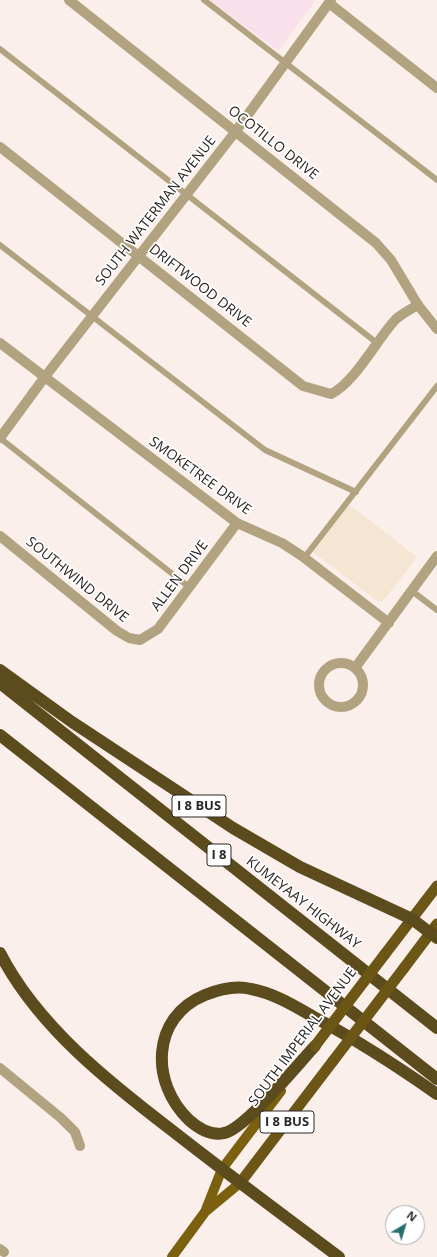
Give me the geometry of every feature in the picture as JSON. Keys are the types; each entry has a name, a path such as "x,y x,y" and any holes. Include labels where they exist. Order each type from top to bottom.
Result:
{"highway":[{"name":"I 8 BUS","path":"0,670 72,722 253,841 300,868 412,919"},
{"name":"KUMEYAAY HIGHWAY","path":"0,683 437,1028"},
{"path":"0,735 437,1079"},
{"name":"SOUTH IMPERIAL AVENUE","path":"315,1046 437,886"},
{"path":"412,919 435,931"},
{"name":"SOUTH IMPERIAL AVENUE","path":"240,1183 404,968 435,931"},
{"path":"0,953 20,985 50,1023 113,1085 339,1257"},
{"path":"315,1046 257,1109 240,1125 229,1132 212,1133 194,1124 176,1105 165,1083 162,1070 165,1035 176,1016 184,1008 202,996 223,989 242,987 274,996 341,1032 437,1094"}],"main road":[{"name":"SOUTH IMPERIAL AVENUE","path":"172,1257 204,1212 222,1169 315,1046"},
{"name":"SOUTH IMPERIAL AVENUE","path":"204,1212 240,1183"}],"street":[{"name":"OCOTILLO DRIVE","path":"69,0 376,242 391,260 418,305 437,329"},
{"name":"SOUTH WATERMAN AVENUE","path":"0,438 44,378 236,131 284,63 330,2"},
{"path":"330,2 437,88"},
{"name":"DRIFTWOOD DRIVE","path":"0,147 303,386 330,394 338,390 348,381 377,343"},
{"path":"377,343 396,319 418,305"},
{"name":"SMOKETREE DRIVE","path":"0,343 44,378 237,523 282,543 389,623"},
{"name":"ALLEN DRIVE","path":"140,640 158,629 237,523"},
{"name":"SOUTHWIND DRIVE","path":"0,536 117,631 129,638 140,640"},
{"path":"354,668 389,623 437,556"},
{"path":"337,664 345,664 354,668 363,680 363,688 360,698 348,707 334,706 327,703 319,689 319,682 326,669 337,664"},
{"path":"0,1068 61,1118 75,1132 80,1146"}],"lane":[{"path":"204,0 437,180"},
{"path":"0,49 377,343"},
{"path":"0,245 265,450 356,492"},
{"path":"304,558 437,386"},
{"path":"0,438 189,587"},
{"path":"412,591 437,610"}],"shaded area":[{"path":"210,0 316,0 278,51"},
{"path":"347,503 417,557 383,601 377,601 310,550"}]}
